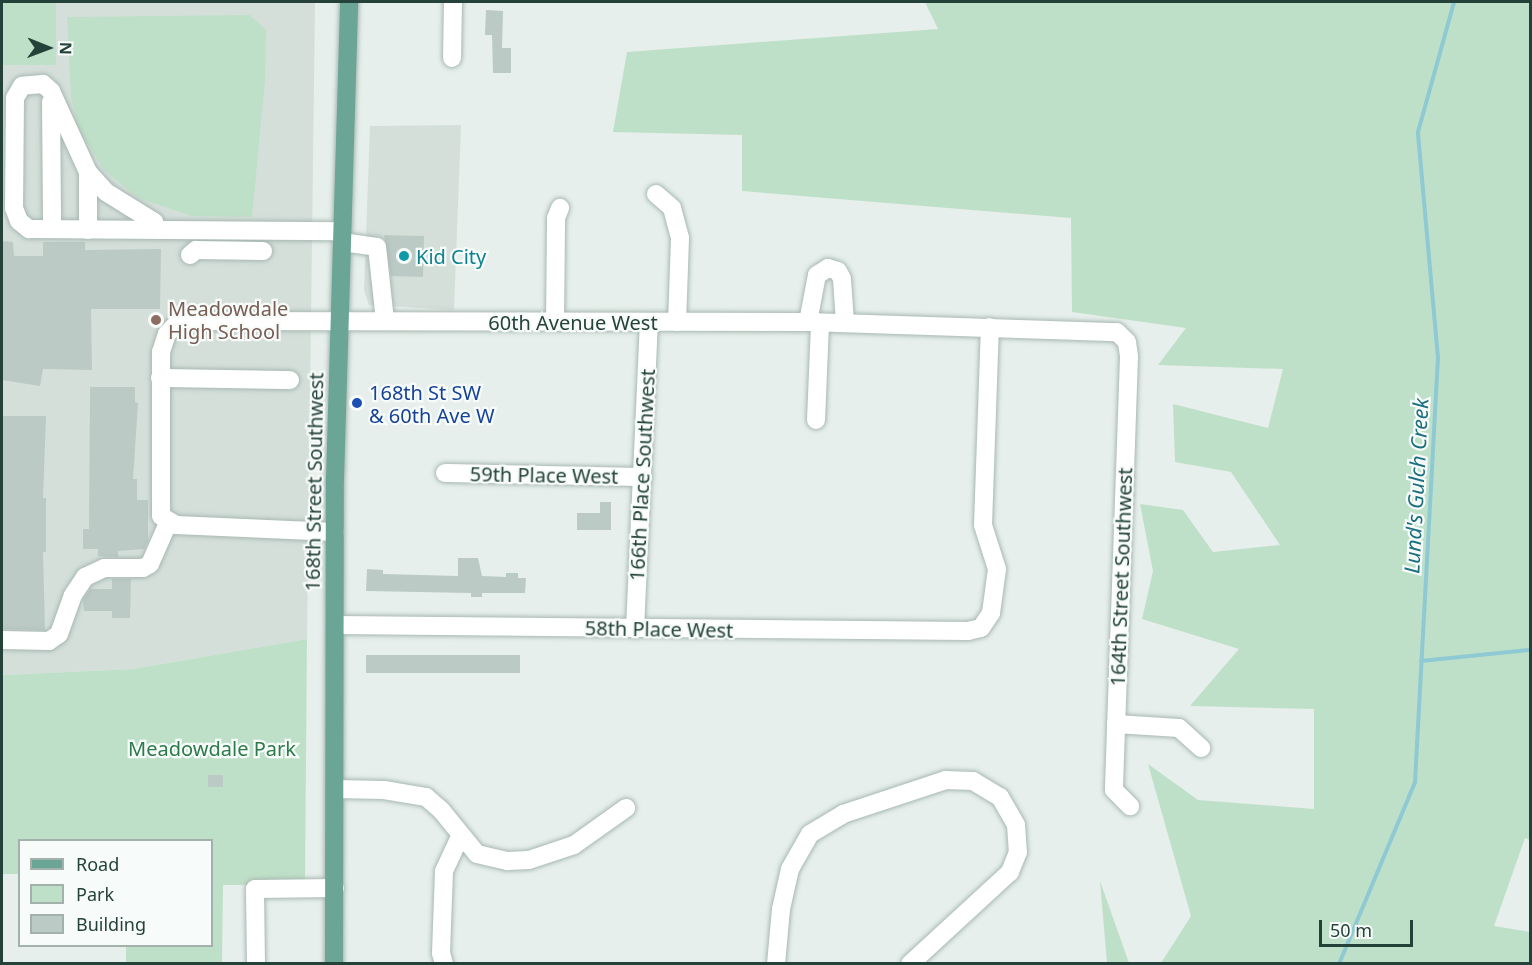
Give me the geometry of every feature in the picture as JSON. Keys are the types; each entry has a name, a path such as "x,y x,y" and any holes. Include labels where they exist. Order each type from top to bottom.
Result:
{"main road":[{"name":"168th Street Southwest","path":"334,963 335,532 349,2"}],"street":[{"path":"452,58 453,2"},
{"path":"157,230 154,222 106,192 88,172 51,91 43,84 22,86 15,98 14,208 19,221 30,229 157,230 342,236 377,247 385,321"},
{"path":"51,91 52,229"},
{"path":"88,172 88,230"},
{"path":"656,194 672,208 680,238 677,322"},
{"path":"555,322 556,218 560,208"},
{"path":"190,255 196,250 264,251"},
{"path":"816,420 814,322 817,275 828,268 838,271 842,279 844,322"},
{"name":"60th Avenue West","path":"160,378 163,342 179,321 844,322 1117,332 1127,342"},
{"name":"166th Place Southwest","path":"635,629 649,322"},
{"name":"58th Place West","path":"336,625 968,631 981,628 991,613 997,569 983,525 990,327"},
{"name":"164th Street Southwest","path":"1127,342 1114,790 1130,806"},
{"path":"290,380 160,378 160,516 168,523 335,532"},
{"name":"59th Place West","path":"445,473 643,477"},
{"path":"2,640 49,641 59,634 73,595 85,577 104,568 143,568 150,564 168,523"},
{"path":"1116,724 1179,728 1201,748"},
{"path":"776,963 781,909 790,869 810,834 843,814 946,780 973,781 1000,797 1016,825 1018,852 1010,872 910,963"},
{"path":"336,789 384,790 426,798 441,810 460,837 477,855 508,861 529,860 574,845 626,808"},
{"path":"444,963 444,871 460,837"},
{"path":"256,963 255,889 335,888"}],"shaded area":[{"name":"Meadowdale High School","path":"2,2 315,2 307,639 133,669 2,675"},
{"path":"461,125 454,310 369,305 364,291 370,126"}],"green space":[{"path":"925,2 1530,2 1530,840 1525,838 1494,926 1530,932 1530,963 1161,963 1191,916 1148,764 1198,800 1314,809 1314,709 1190,706 1239,649 1142,619 1153,571 1140,504 1183,510 1213,552 1280,545 1231,472 1175,462 1173,404 1268,428 1283,369 1158,365 1186,328 1072,312 1071,218 742,191 742,135 613,132 627,52 938,29"},
{"path":"2,3 56,3 56,65 2,65"},
{"path":"250,15 266,30 265,80 252,217 192,216 138,198 104,170 79,129 71,98 67,17"},
{"name":"Meadowdale Park","path":"307,639 305,885 223,885 222,963 126,963 126,947 213,947 213,839 18,839 18,874 2,874 2,675 133,669"},
{"path":"1100,881 1129,963 1107,963"}],"building":[{"path":"486,10 503,11 502,48 511,48 511,73 493,73 492,35 485,35"},
{"name":"Kid City","path":"384,235 424,236 423,277 391,276"},
{"path":"2,241 13,242 14,256 43,256 43,242 85,242 85,250 161,249 160,309 91,309 92,370 43,369 40,386 2,380"},
{"path":"90,387 135,387 135,402 138,403 133,479 137,479 137,500 148,500 148,541 144,549 118,551 118,557 98,556 98,549 83,549 83,529 89,529"},
{"path":"2,416 46,416 43,498 46,498 46,552 43,552 45,630 2,629"},
{"path":"600,502 611,502 611,530 577,530 577,513 600,513"},
{"path":"458,558 478,558 482,576 506,577 506,573 518,573 518,578 526,578 525,593 482,593 482,597 471,597 471,593 366,591 367,569 383,570 383,574 458,576"},
{"path":"112,579 131,579 130,618 112,618 112,611 84,611 83,600 90,589 112,589"},
{"path":"366,655 520,655 520,673 366,673"},
{"path":"208,775 223,775 223,787 208,787"}],"waterway":[{"name":"Lund's Gulch Creek","path":"1339,964 1415,782 1438,358 1418,132 1454,2"},
{"path":"1421,661 1530,650"}],"place":[{"name":"Kid City","path":"404,256"},
{"name":"Meadowdale High School","path":"156,320"},
{"name":"168th St SW & 60th Ave W","path":"357,403"}]}
